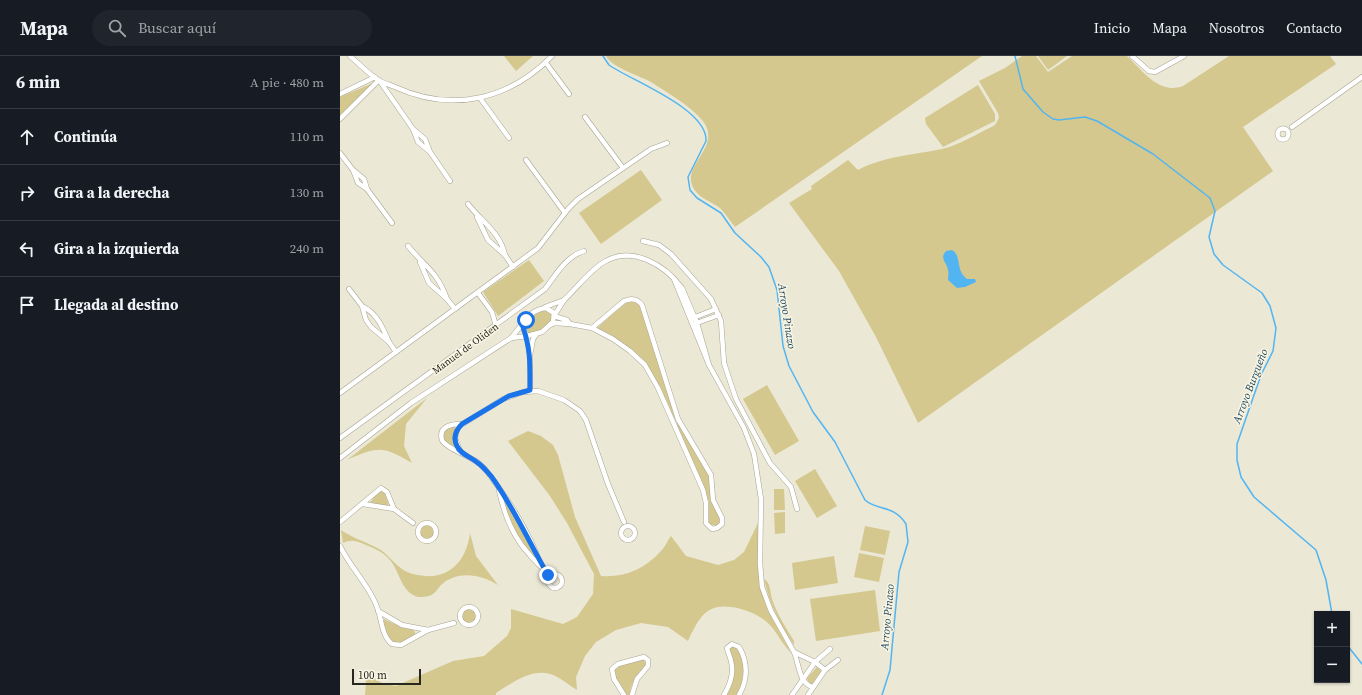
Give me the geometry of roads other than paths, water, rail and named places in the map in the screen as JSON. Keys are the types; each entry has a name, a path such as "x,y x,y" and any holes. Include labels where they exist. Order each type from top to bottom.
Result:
{"street":[{"path":"350,56 377,78 407,93 426,98 456,101 480,98 510,88 546,63 552,56"},
{"path":"1132,56 1149,71 1155,72 1184,56"},
{"path":"546,63 569,94"},
{"path":"1292,127 1286,139 1279,138 1278,132 1292,127 1362,77"},
{"path":"340,94 377,78"},
{"path":"340,119 377,78"},
{"path":"377,78 413,129 425,139 430,152 450,181"},
{"path":"480,98 509,138"},
{"path":"585,117 623,168"},
{"path":"1284,129 1288,134"},
{"path":"340,393 538,248 565,213 578,199 651,149 667,143"},
{"path":"340,153 353,170 358,183 367,189 392,223"},
{"path":"526,160 565,213"},
{"path":"468,204 477,217 497,236 505,255 513,267"},
{"path":"477,217 483,233 488,240 505,255"},
{"path":"643,241 659,245 671,254 705,290 716,309 722,326 724,363 734,393 770,463 791,486 797,509"},
{"path":"408,246 420,262 428,283 447,299 455,309"},
{"name":"Manuel de Oliden","path":"340,438 545,289 558,269 575,254 584,251"},
{"path":"550,325 564,300 599,265 608,260 632,256 649,260 659,266 682,288 710,364 744,428 754,454 761,499 760,563 762,586 771,611 794,652 803,679 808,686 814,687"},
{"path":"420,262 429,267 438,278 447,299"},
{"path":"349,289 362,306 374,315 384,329 389,342 396,352"},
{"path":"478,293 492,312 496,326"},
{"path":"530,355 533,339 536,335 555,323 592,328 622,344 645,366 658,388 706,498 706,523 712,529 717,528 722,524 722,518 713,500 712,476 678,419 644,309 640,301 633,299 624,301 592,328"},
{"path":"340,458 411,403 511,338 531,315 564,300"},
{"path":"362,306 366,320 371,327 389,342"},
{"path":"544,308 551,310 554,316 567,320 570,324"},
{"path":"693,318 716,309"},
{"path":"695,324 719,315"},
{"path":"524,322 523,327 527,336 530,355 530,390"},
{"path":"511,338 536,335"},
{"path":"460,451 455,438 456,431 462,424 509,396 530,390 558,396 583,415 591,430 608,484 624,522 633,529 635,533 629,540 622,536 624,522"},
{"path":"672,421 678,419"},
{"path":"462,424 448,426 442,433 444,444 460,451 480,464 518,516 541,566"},
{"path":"340,522 363,504 376,490 381,488 387,492 394,509"},
{"path":"499,488 504,510 514,532 529,555 546,572 549,584 552,587 560,585 561,578 558,575 546,572"},
{"path":"363,504 394,509 414,523 429,524 434,528 436,533 433,539 425,541 420,538 414,523"},
{"path":"418,532 424,524"},
{"path":"623,529 629,527"},
{"path":"340,546 366,587 378,611 387,638 395,646 401,645 428,630 454,622 473,624 477,620 478,614 474,609 468,607 463,609 454,622"},
{"path":"548,579 554,574"},
{"path":"378,611 402,625 428,630"},
{"path":"460,614 464,623"},
{"path":"724,695 730,683 732,670 731,659 727,648 732,644 739,647 745,663 745,677 739,695"},
{"path":"792,695 815,662 830,649"},
{"path":"794,652 815,662 825,670"},
{"path":"624,695 614,679 612,669 618,664 644,657 648,660 648,666 637,679 632,695"},
{"path":"808,695 825,670 838,660"}],"water":[{"path":"952,250 957,255 963,275 967,279 975,279 976,282 965,287 957,288 948,280 948,271 943,256 946,251"}],"waterway":[{"name":"Arroyo Pinazo","path":"603,56 609,65 682,107 695,118 703,129 706,141 688,177 690,190 697,198 721,213 735,233 761,257 769,267 777,290 783,346 789,366 813,412 835,442 865,500 875,506 896,513 906,524 908,542 899,572 890,670 882,695"},
{"name":"Arroyo Burgueño","path":"1015,56 1023,89 1043,112 1053,119 1059,120 1085,117 1097,121 1153,154 1210,198 1215,211 1209,237 1214,254 1223,265 1262,293 1270,306 1276,328 1273,351 1261,375 1237,444 1237,460 1241,477 1254,497 1316,550 1326,580 1331,611"},
{"name":"Arroyo Burgueño","path":"1349,647 1362,664"}]}
